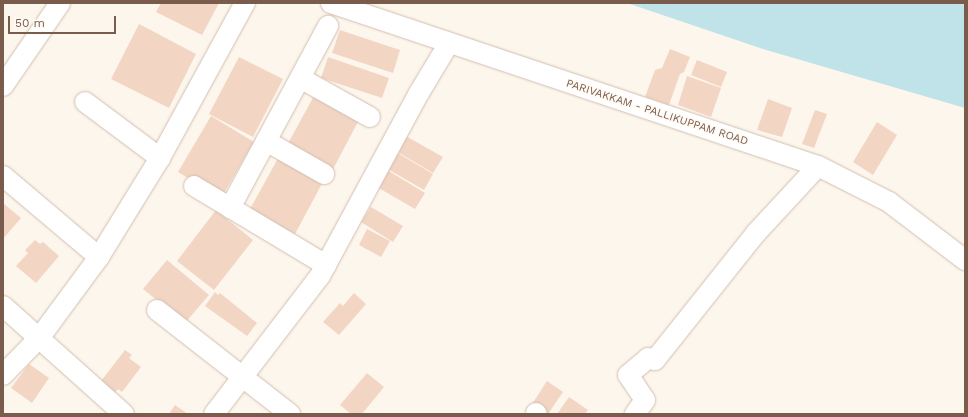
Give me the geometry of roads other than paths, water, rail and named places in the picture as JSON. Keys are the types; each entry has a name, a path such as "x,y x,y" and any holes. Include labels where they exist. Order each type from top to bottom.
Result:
{"street":[{"path":"3,86 60,3"},
{"path":"3,376 40,337 98,257 160,158 245,3"},
{"name":"PARIVAKKAM - PALLIKUPPAM ROAD","path":"331,3 818,166 889,202 965,260"},
{"path":"230,208 328,26"},
{"path":"214,414 326,265 418,93 449,43"},
{"path":"300,78 370,117"},
{"path":"85,102 160,158"},
{"path":"266,142 324,174"},
{"path":"635,414 645,400 628,375 648,358 655,360 756,233 818,166"},
{"path":"3,176 98,257"},
{"path":"194,186 326,265"},
{"path":"3,306 40,337 124,414"},
{"path":"157,310 290,414"}],"water":[{"path":"627,3 965,3 965,108 763,49"}]}
